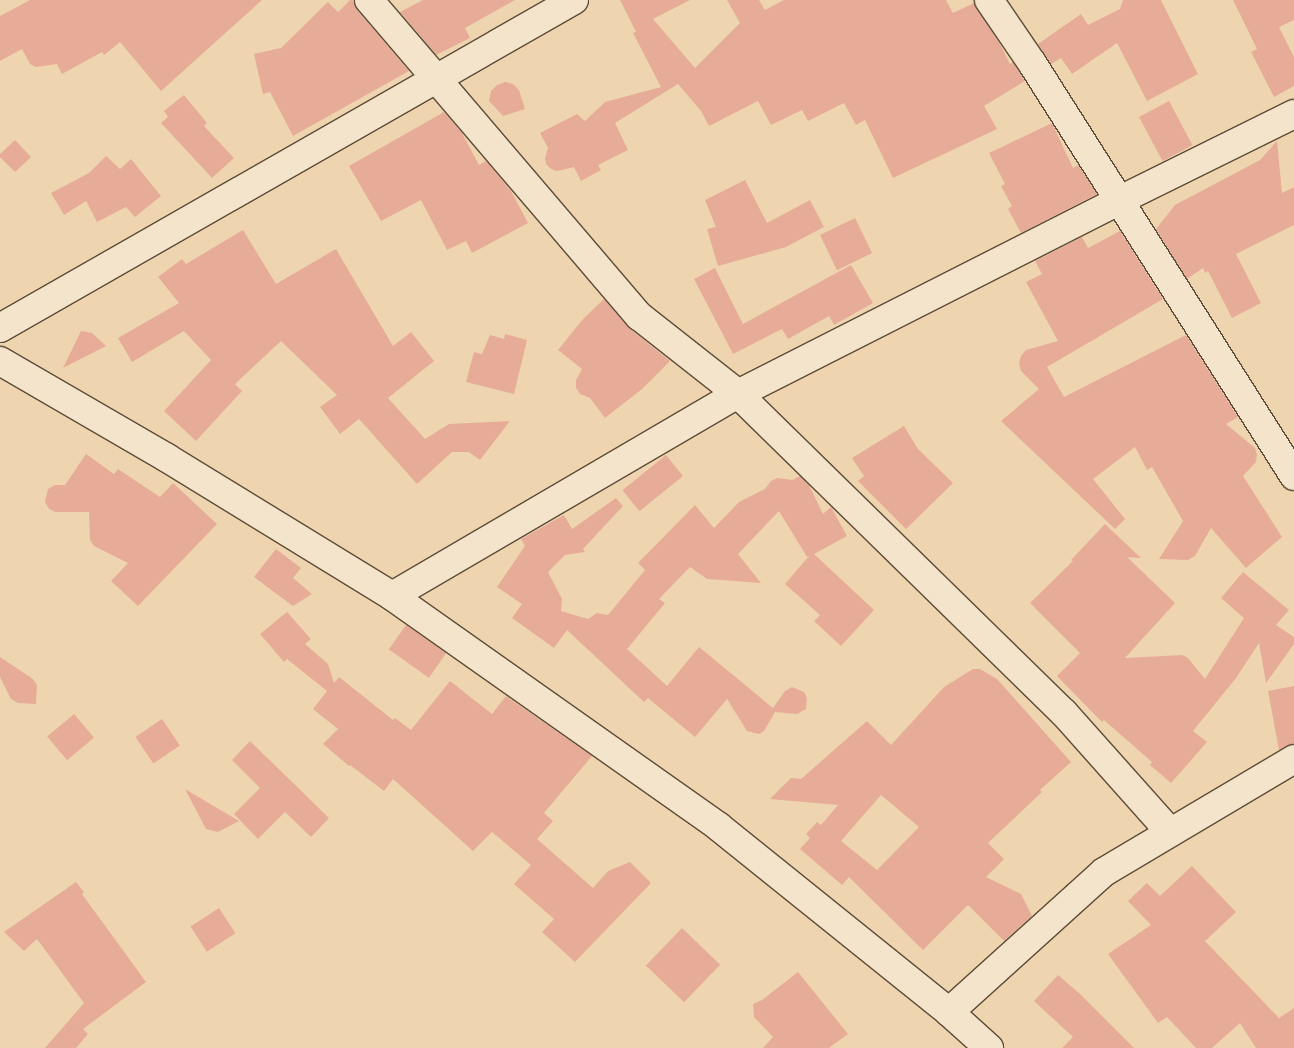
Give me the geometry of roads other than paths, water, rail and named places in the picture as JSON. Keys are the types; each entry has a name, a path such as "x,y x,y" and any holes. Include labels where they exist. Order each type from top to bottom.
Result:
{"street":[{"path":"369,0 639,316 738,394 1064,713 1170,832"},
{"path":"0,328 574,0"},
{"path":"989,0 1120,200 1294,476"},
{"path":"392,596 738,394 1294,114"},
{"path":"0,361 167,458 392,596 720,828 949,1012 989,1048"},
{"path":"949,1012 1104,872 1294,759"}]}
